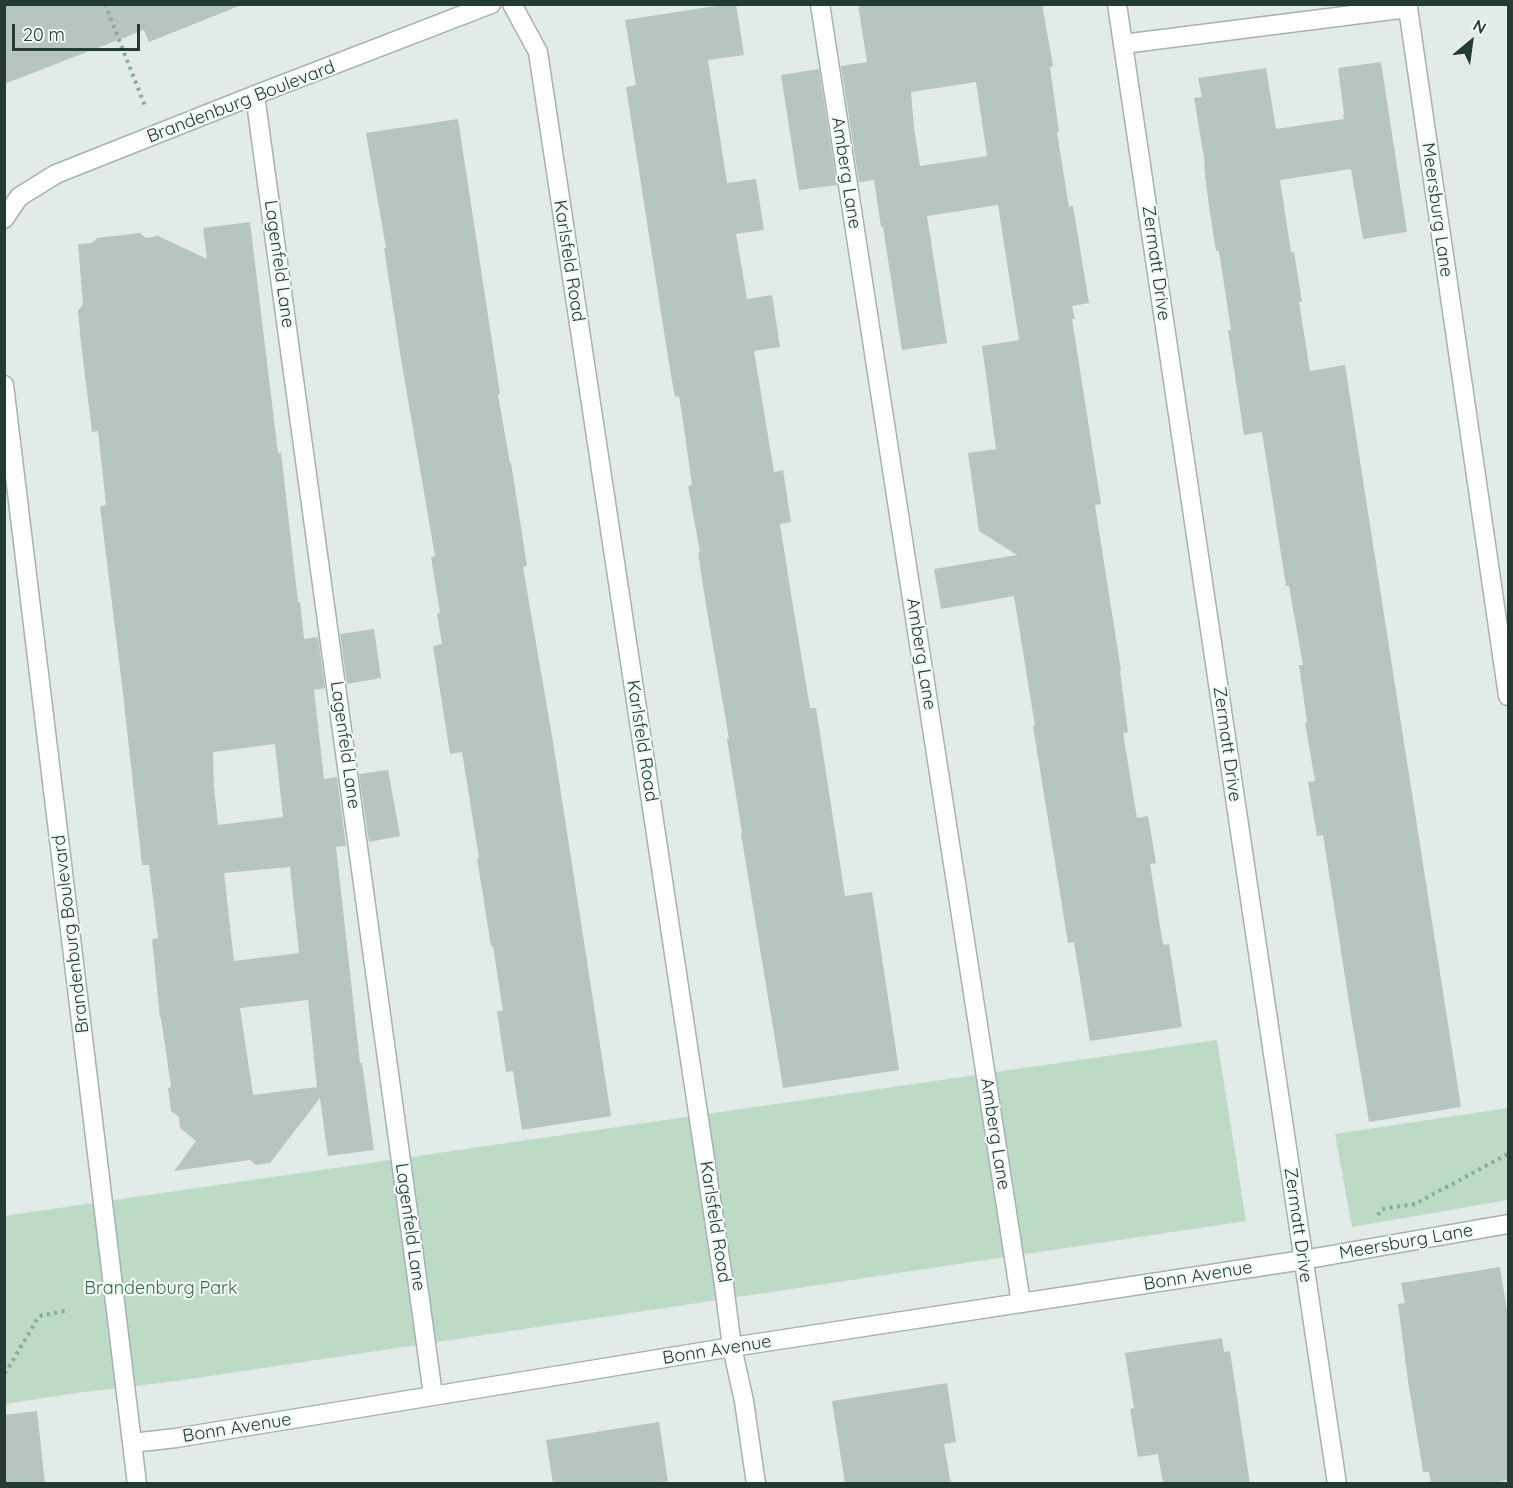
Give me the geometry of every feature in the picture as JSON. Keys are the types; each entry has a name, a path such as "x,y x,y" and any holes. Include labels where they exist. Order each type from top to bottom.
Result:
{"street":[{"name":"Brandenburg Boulevard","path":"4,219 19,197 56,174 491,4"},
{"name":"Karlsfeld Road","path":"512,4 538,52 732,1347 744,1401 756,1484"},
{"name":"Amberg Lane","path":"820,4 1021,1303"},
{"name":"Zermatt Drive","path":"1117,4 1337,1484"},
{"name":"Meersburg Lane","path":"1123,44 1408,8 1509,696"},
{"name":"Lagenfeld Lane","path":"255,95 433,1395"},
{"name":"Brandenburg Boulevard","path":"4,386 137,1484"},
{"name":"Meersburg Lane","path":"1303,1260 1509,1224"},
{"name":"Bonn Avenue","path":"132,1443 183,1437 732,1347 1303,1260"}],"path":[{"path":"105,4 156,135"},
{"path":"1346,1252 1382,1209 1415,1204 1509,1154"},
{"path":"4,1372 39,1316 69,1310"}],"green space":[{"name":"Brandenburg Park","path":"1217,1040 1246,1221 176,1381 5,1404 4,1216"},
{"path":"1508,1108 1508,1200 1352,1227 1335,1134"}],"building":[{"path":"4,4 238,4 239,6 149,42 144,30 4,84"},
{"path":"736,4 744,55 708,60 727,183 756,179 764,230 736,234 747,299 772,295 780,347 754,351 774,472 783,470 791,522 780,524 790,588 810,708 816,708 845,896 872,892 899,1070 783,1088 698,553 700,552 688,486 692,485 683,421 679,396 675,397 669,364 626,87 636,85 625,20"},
{"path":"858,4 1042,4 1053,66 1050,67 1059,132 1057,133 1069,207 1073,206 1089,303 1072,306 1075,319 1072,319 1101,504 1095,505 1121,671 1128,732 1123,733 1137,818 1148,816 1156,863 1150,864 1163,945 1169,944 1182,1027 1090,1041 1074,942 1068,943 1014,596 941,609 934,569 1017,555 979,531 968,453 996,449 982,346 1019,340 998,205 927,216 947,343 902,350 874,180 859,182 841,66 867,62","holes":["976,82 987,156 920,166 911,92"]},
{"path":"1381,62 1407,232 1363,239 1351,169 1280,180 1291,252 1294,252 1302,302 1299,302 1310,371 1345,365 1461,1107 1369,1122 1323,835 1317,836 1308,782 1315,781 1305,722 1307,722 1299,665 1303,665 1289,586 1286,586 1262,432 1244,435 1228,330 1231,330 1219,251 1216,251 1194,98 1202,97 1198,78 1266,68 1276,129 1344,119 1338,68"},
{"path":"819,69 837,185 799,190 781,75"},
{"path":"458,119 500,394 498,395 527,566 523,567 553,742 611,1116 522,1130 513,1071 506,1072 497,1011 503,1011 462,752 450,754 433,646 442,644 437,614 440,613 431,557 435,556 401,359 384,248 386,248 366,133"},
{"path":"250,222 278,453 281,452 298,602 300,602 304,639 318,637 325,688 314,690 324,779 337,777 346,846 336,847 360,1063 362,1063 374,1150 328,1156 320,1098 270,1163 256,1165 250,1160 174,1171 196,1141 180,1128 179,1117 171,1111 168,1088 171,1087 160,1018 152,939 158,938 149,865 142,865 100,506 106,505 98,431 92,432 81,343 78,311 83,304 78,244 92,243 97,238 140,233 146,238 158,236 207,259 203,228","holes":["275,744 283,817 218,825 213,752","290,867 299,953 234,961 224,873","308,1000 317,1087 253,1095 240,1008"]},
{"path":"374,629 381,678 347,684 340,634"},
{"path":"388,770 400,836 369,842 359,774"},
{"path":"1500,1267 1509,1323 1509,1480 1488,1484 1431,1484 1429,1472 1423,1472 1408,1381 1398,1304 1405,1303 1401,1283"},
{"path":"1222,1338 1224,1352 1230,1351 1250,1484 1163,1484 1158,1454 1138,1457 1130,1409 1134,1408 1125,1353"},
{"path":"947,1383 956,1442 944,1444 951,1484 845,1484 832,1401"},
{"path":"37,1411 45,1484 4,1484 4,1415"},
{"path":"659,1422 668,1481 648,1484 553,1484 546,1440"}]}
